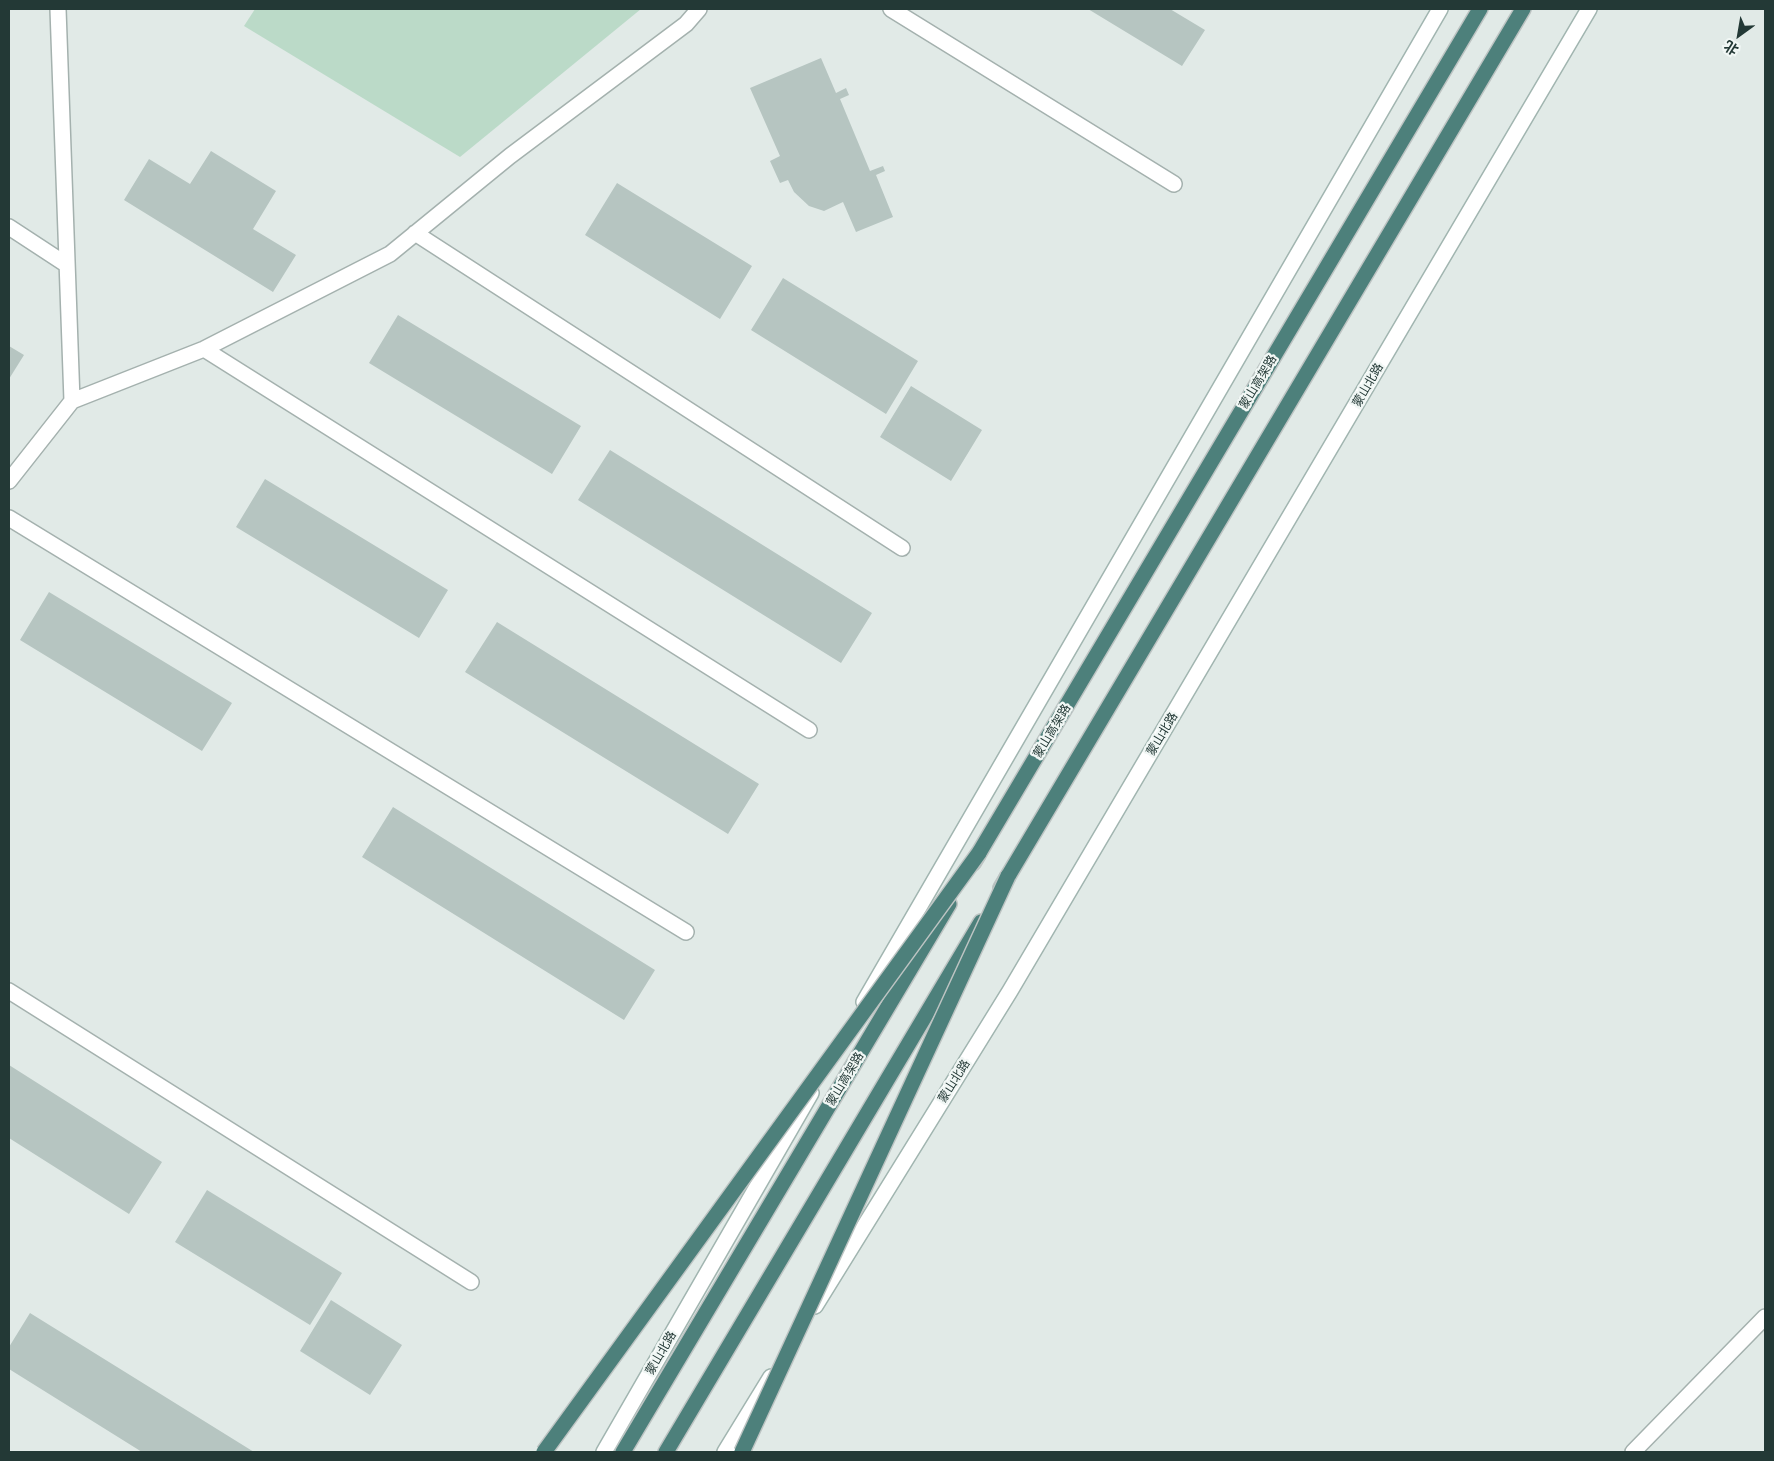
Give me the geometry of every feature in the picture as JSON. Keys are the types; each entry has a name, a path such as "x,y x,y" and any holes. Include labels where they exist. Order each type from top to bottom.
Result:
{"highway":[{"name":"蒙山高架路","path":"623,1452 1480,9"},
{"path":"666,1452 1523,9"},
{"path":"544,1452 979,854"},
{"path":"742,1452 1008,876"}],"street":[{"path":"58,9 72,401"},
{"path":"9,481 72,401 204,348 390,254 510,156 686,24 699,9"},
{"path":"891,9 1174,184"},
{"name":"蒙山北路","path":"604,1452 1440,9"},
{"name":"蒙山北路","path":"725,1452 1010,991 1589,9"},
{"path":"9,227 67,265"},
{"path":"415,233 902,548"},
{"path":"204,348 809,730"},
{"path":"9,518 686,932"},
{"path":"9,991 471,1282"},
{"path":"1633,1452 1765,1317"}],"green space":[{"path":"255,9 641,9 460,157 244,26"}],"building":[{"path":"1088,9 1170,9 1205,30 1182,66"},
{"path":"821,58 836,93 846,88 849,95 840,99 870,171 883,166 885,171 876,175 893,217 856,232 843,202 824,211 809,206 794,192 788,180 780,183 770,161 780,156 750,88"},
{"path":"211,151 276,191 253,229 296,255 273,292 124,200 149,159 190,184"},
{"path":"617,183 752,266 720,319 585,235"},
{"path":"783,278 918,361 886,414 751,330"},
{"path":"398,315 581,426 552,474 369,363"},
{"path":"9,346 24,355 9,379"},
{"path":"911,386 982,430 951,481 880,437"},
{"path":"610,450 872,613 841,663 578,500"},
{"path":"265,479 448,590 419,638 236,527"},
{"path":"49,592 232,703 202,751 20,640"},
{"path":"497,622 759,784 728,834 465,672"},
{"path":"393,807 655,970 624,1020 362,857"},
{"path":"9,1065 162,1162 129,1214 9,1138"},
{"path":"207,1190 342,1273 310,1325 175,1242"},
{"path":"331,1300 402,1345 370,1395 300,1351"},
{"path":"30,1313 254,1452 142,1452 9,1369 9,1347"}]}
